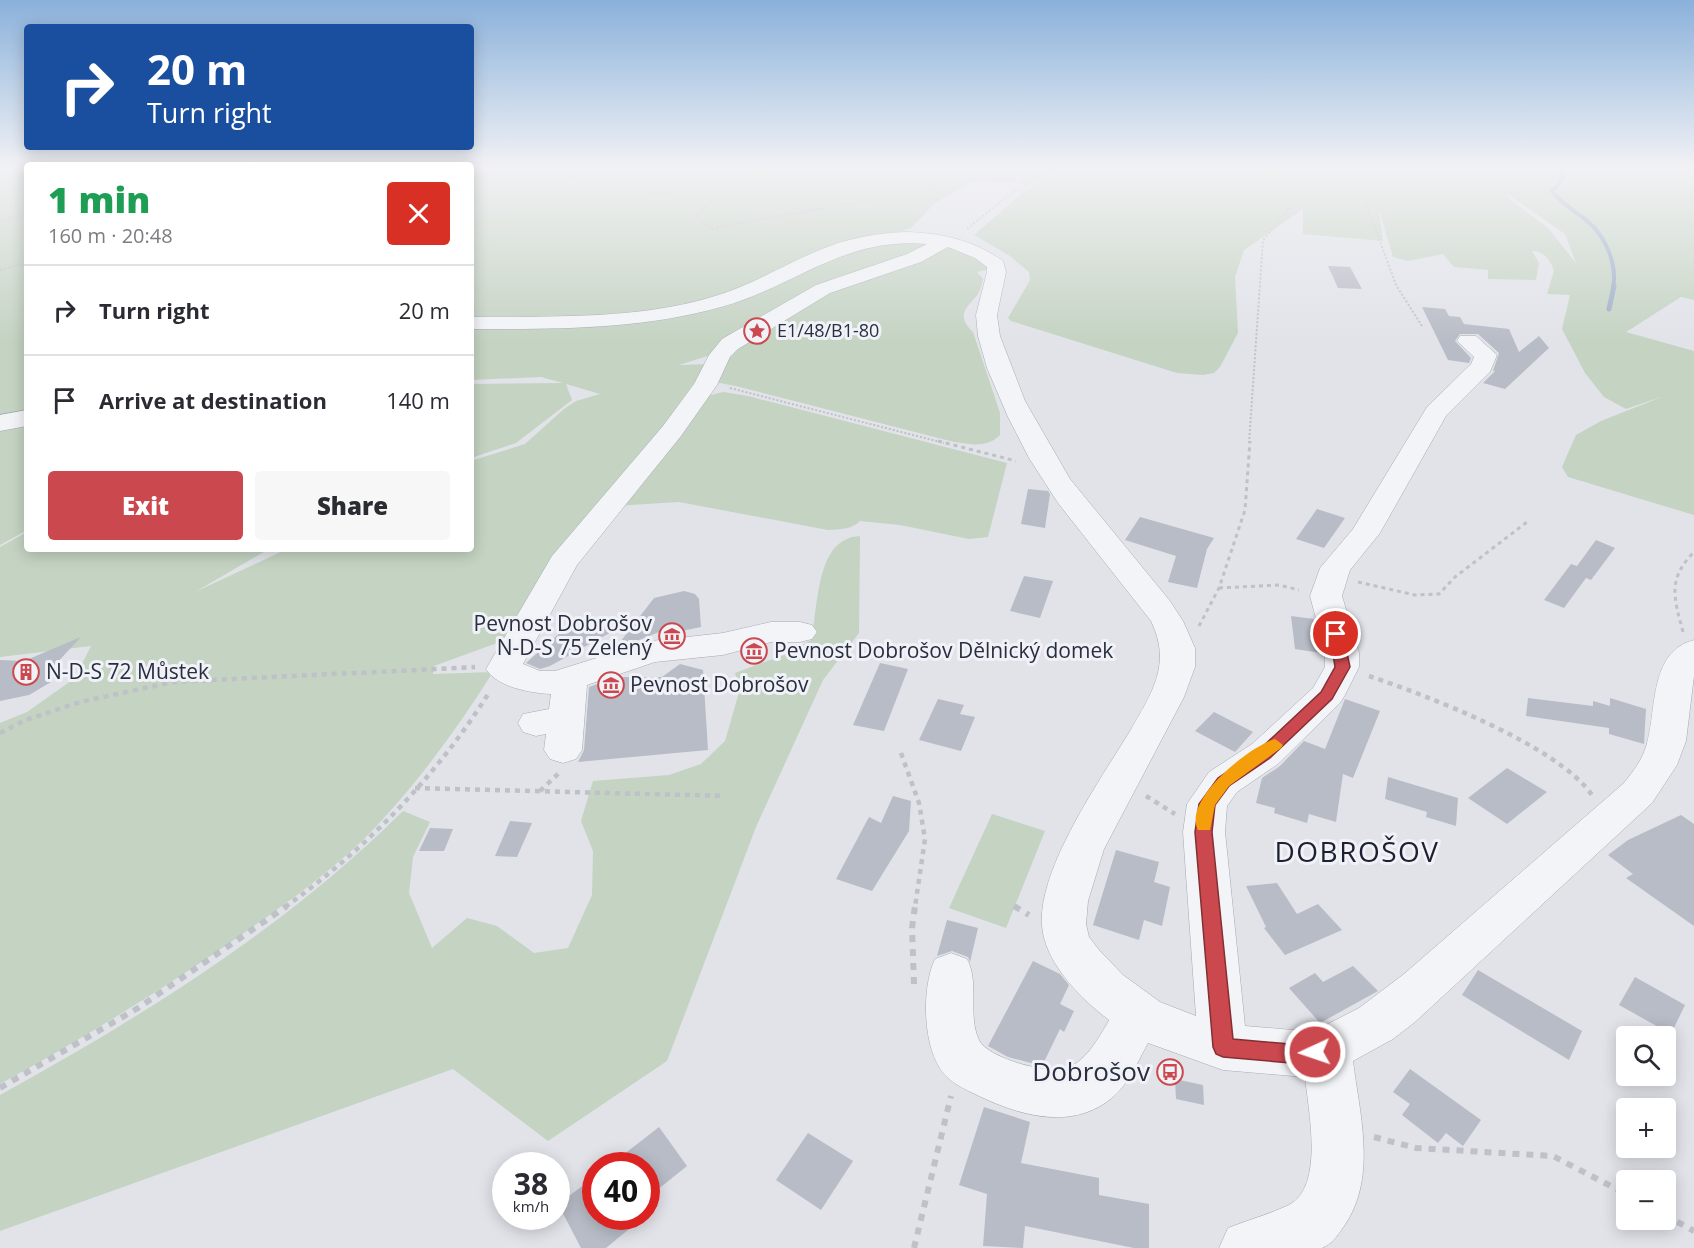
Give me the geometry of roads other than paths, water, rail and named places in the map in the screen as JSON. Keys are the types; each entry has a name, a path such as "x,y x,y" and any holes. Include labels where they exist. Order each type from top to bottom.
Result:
{"street":[{"path":"474,323 588,323 659,315 734,297 831,252 861,242 905,238 946,241 984,254 996,265 998,275 987,313 990,337 1024,424 1049,469 1104,544 1159,609 1178,650 1174,675 1164,701 1087,843 1073,876 1064,926 1072,949 1103,986 1138,1014 1180,1036 1223,1047 1302,1055 1327,1049 1393,1012 1638,793 1664,753 1674,677 1692,655"},
{"path":"779,626 723,644 651,652 557,683 536,682 503,669 563,562 672,431 705,385 720,356 730,344 763,322 823,289 914,258 946,241"},
{"path":"1223,1047 1204,832 1207,804 1223,782 1265,754 1327,695 1342,667 1342,653 1328,587 1335,567 1365,532 1436,412 1482,367 1486,356 1468,341"},
{"path":"0,423 24,419"},
{"path":"555,731 570,680"},
{"path":"934,982 963,1059 992,1078 1024,1089 1055,1094 1077,1090 1095,1080 1138,1014"},
{"path":"1248,1248 1310,1225 1330,1199 1339,1161 1327,1049"}],"waterway":[{"path":"1592,225 1601,237 1613,265 1613,287"},
{"path":"1609,309 1614,286"}],"place":[{"name":"E1/48/B1-80","path":"757,331"},
{"name":"Pevnost Dobrošov N-D-S 75 Zelený","path":"672,636"},
{"name":"Pevnost Dobrošov Dělnický domek","path":"754,651"},
{"name":"N-D-S 72 Můstek","path":"26,672"},
{"name":"Pevnost Dobrošov","path":"611,685"},
{"name":"Dobrošov","path":"1170,1072"}],"district":[{"name":"DOBROŠOV","path":"1357,852"}]}
